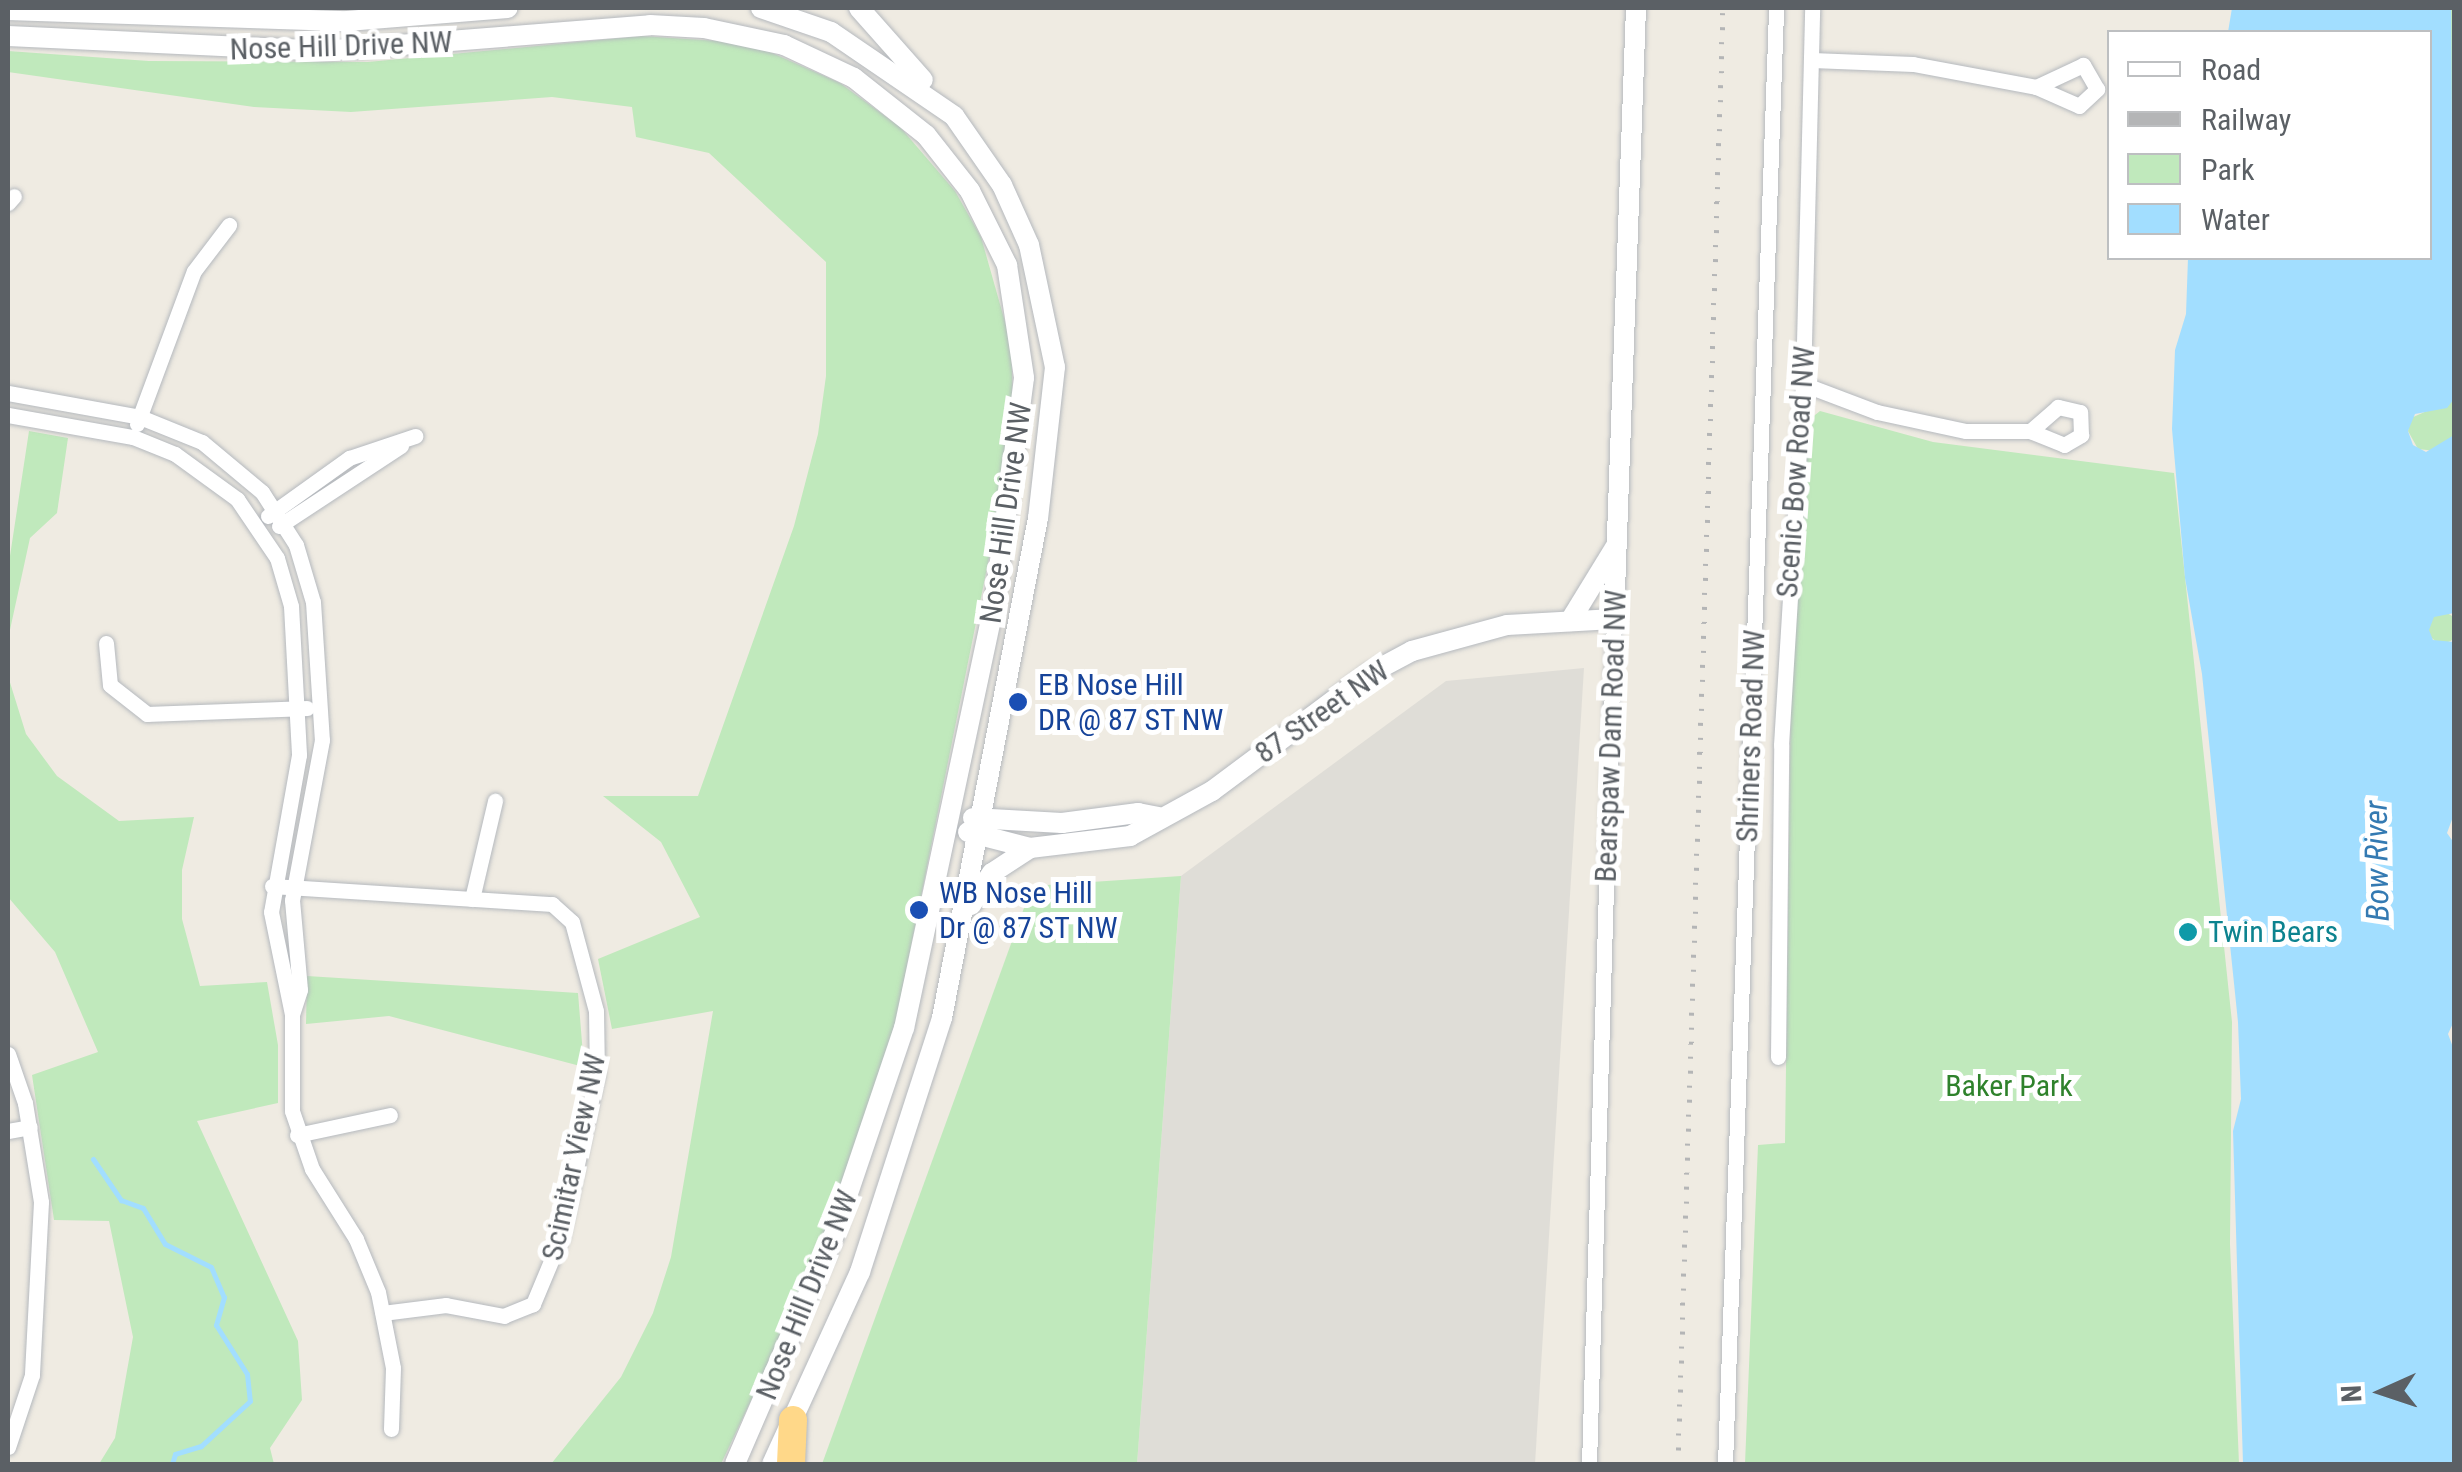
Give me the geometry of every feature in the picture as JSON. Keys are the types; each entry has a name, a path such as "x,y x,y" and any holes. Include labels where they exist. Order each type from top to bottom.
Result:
{"highway":[{"path":"791,1464 793,1420"}],"main road":[{"name":"Nose Hill Drive NW","path":"8,10 347,22 507,8"},
{"name":"Nose Hill Drive NW","path":"761,8 831,32 936,98 1002,184 1047,311 1054,368 1044,486 965,915 894,1179 836,1330 772,1464"},
{"path":"859,8 936,98"},
{"name":"Bearspaw Dam Road NW","path":"1614,620 1636,8"},
{"name":"Nose Hill Drive NW","path":"8,36 323,51 650,25 704,28 784,45 854,78 926,135 970,191 1007,266 1023,362 1008,527 953,822 875,1122 791,1342 735,1464"},
{"path":"1570,621 1618,544"},
{"name":"87 Street NW","path":"953,822 978,838 1030,848 1100,844 1130,836 1212,791 1370,674 1412,651 1492,628 1614,620"},
{"name":"87 Street NW","path":"953,822 982,816 1062,822 1138,813 1159,817"},
{"path":"965,915 992,872 1030,848"}],"street":[{"name":"Shriners Road NW","path":"1725,1464 1776,8"},
{"name":"Scenic Bow Road NW","path":"1778,1058 1780,745 1804,384 1812,8"},
{"path":"1812,60 1913,64 2036,87"},
{"path":"133,437 194,272 228,225"},
{"path":"1804,384 1877,412 1966,431 2030,432"},
{"path":"8,393 140,416 202,442 246,474 286,526 313,602 320,707 320,772 294,887 300,990 292,1014"},
{"path":"8,415 133,437 200,468 260,527 288,588 299,754 272,886 277,960 292,1014 298,1135 356,1239 383,1313 392,1368 391,1429"},
{"path":"415,436 286,526 260,527 274,507 350,458 415,436"},
{"name":"Bearspaw Dam Road NW","path":"1588,1464 1614,620"},
{"path":"106,643 110,685 147,714 320,707"},
{"path":"472,898 495,801"},
{"name":"Scimitar View NW","path":"272,886 545,903 570,917 596,1011 596,1074 561,1237 529,1309 504,1316 431,1305 383,1313"},
{"path":"8,1054 30,1127 40,1202 32,1376 8,1447"},
{"path":"298,1135 390,1116"},
{"path":"8,1131 30,1127"}],"shaded area":[{"path":"1584,668 1535,1464 1137,1464 1181,876 1446,681"}],"green space":[{"path":"2454,8 2454,278 2450,25"},
{"path":"641,36 735,42 770,52 840,83 900,127 955,191 981,237 1011,343 1013,404 997,518 896,1021 836,1204 791,1316 721,1464 551,1464 621,1377 653,1313 671,1257 713,1011 612,1029 598,959 700,917 661,842 603,796 698,796 794,526 818,434 826,376 826,262 709,153 636,137 632,107 552,97 351,112 254,107 8,72 8,51 149,61 368,62"},
{"path":"2454,399 2454,435 2436,451 2418,449 2408,431 2411,418"},
{"name":"Baker Park","path":"1820,411 1933,442 2174,473 2232,1022 2230,1244 2239,1464 1745,1464 1758,1145 1785,1143 1792,611 1805,423"},
{"path":"29,431 68,438 57,513 30,538 8,639 8,569"},
{"path":"2443,613 2457,622 2458,628 2449,642 2443,643 2429,634 2428,628 2437,614"},
{"path":"8,676 26,734 57,776 119,821 194,817 182,870 182,919 200,986 267,982 278,1045 278,1103 197,1121 298,1341 302,1400 270,1448 274,1464 99,1464 115,1438 133,1337 109,1221 54,1220 32,1075 98,1052 55,952 8,897"},
{"path":"1181,876 1137,1464 822,1464 1032,886"},
{"path":"307,976 578,993 584,1067 389,1016 306,1024"}],"water":[{"name":"Bow River","path":"2232,8 2451,8 2454,399 2447,408 2415,414 2408,431 2413,445 2426,452 2454,435 2454,613 2434,617 2429,630 2433,640 2454,642 2454,814 2447,833 2454,843 2454,1021 2448,1034 2454,1050 2454,1464 2243,1464 2233,1131 2241,1099 2238,1022 2202,674 2185,578 2172,429 2175,350 2186,314 2188,260 2432,260 2432,30 2228,30"}],"waterway":[{"path":"93,1159 121,1200 143,1208 165,1244 211,1267 224,1297 216,1325 247,1374 250,1401 201,1446 175,1454 172,1464"}],"railway":[{"path":"1678,1464 1723,8"}],"place":[{"name":"EB Nose Hill DR @ 87 ST NW","path":"1018,702"},
{"name":"WB Nose Hill Dr @ 87 ST NW","path":"919,910"},
{"name":"Twin Bears","path":"2188,932"}]}
